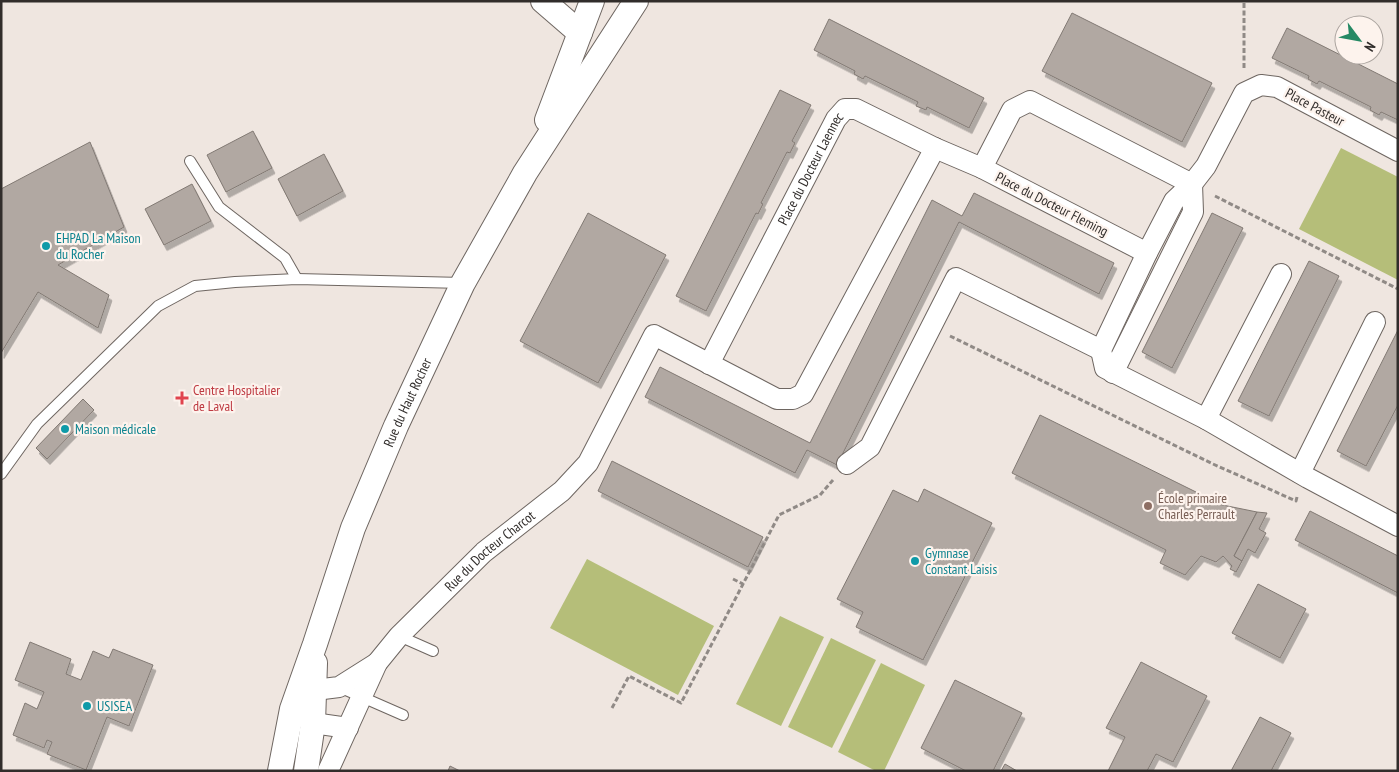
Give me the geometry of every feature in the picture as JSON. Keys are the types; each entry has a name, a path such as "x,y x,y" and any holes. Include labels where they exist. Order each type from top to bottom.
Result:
{"street":[{"path":"543,1 580,33"},
{"name":"Rue du Haut Rocher","path":"525,173 564,80 592,1"},
{"name":"Rue du Haut Rocher","path":"280,771 292,709 316,644 353,528 396,426 463,283 525,173 636,1"},
{"name":"Place Pasteur","path":"1244,93 1260,85 1277,87 1398,150"},
{"path":"1244,93 1210,160 1192,184 1174,201 1147,253 1101,350 1106,368 1206,419 1304,475 1396,521"},
{"name":"Place du Docteur Fleming","path":"1147,253 982,168 1012,110 1030,101 1192,184"},
{"name":"Place du Docteur Laennec","path":"709,364 836,119 845,109 856,109 934,148 982,168"},
{"path":"709,364 777,399 793,399 803,394 934,148"},
{"path":"1113,373 1194,212 1192,184"},
{"path":"1206,419 1281,274"},
{"path":"847,464 870,448 956,278 1101,350"},
{"path":"1304,475 1375,322"},
{"name":"Rue du Docteur Charcot","path":"328,771 377,663 400,636 484,552 562,491 588,463 654,335 709,364"},
{"name":"Rue du Haut Rocher","path":"306,771 315,690 316,644"},
{"path":"348,728 312,723 292,709 315,690 339,687 377,663"}],"lane":[{"path":"190,161 219,207 285,258 297,279"},
{"path":"1,474 37,424 158,306 195,286 297,279 463,283"},
{"path":"400,636 433,651"},
{"path":"339,687 404,715"}],"path":[{"path":"1244,1 1244,93"},
{"path":"1192,184 1398,289"},
{"path":"932,327 1213,464 1296,501 1304,475"},
{"path":"612,708 629,676 680,703 779,515 820,495 847,464"},
{"path":"775,512 779,515"},
{"path":"733,579 743,584"}],"green space":[{"path":"1341,148 1398,177 1398,280 1299,229"},
{"path":"587,559 714,626 678,695 550,628"},
{"path":"780,616 824,637 781,726 736,704"},
{"path":"831,638 876,660 832,748 788,727"},
{"path":"881,663 925,685 884,771 876,771 838,752"}],"building":[{"path":"1072,13 1212,83 1182,142 1042,71"},
{"path":"829,19 984,98 969,128 927,107 926,110 916,106 918,102 865,76 863,79 854,74 855,71 814,50"},
{"path":"1287,28 1334,52 1334,65 1360,65 1398,84 1398,120 1381,112 1379,115 1370,110 1371,107 1319,81 1317,84 1308,79 1309,76 1272,58"},
{"path":"780,90 811,105 792,141 795,143 790,153 787,152 761,203 763,204 758,214 756,213 706,311 676,296"},
{"path":"253,131 272,168 226,192 207,155"},
{"name":"EHPAD La Maison du Rocher","path":"90,142 124,227 58,265 109,295 98,328 38,292 1,353 1,189"},
{"path":"324,154 343,191 297,216 278,179"},
{"path":"192,184 211,221 164,245 145,209"},
{"path":"974,193 1114,263 1099,294 959,222 837,465 807,450 795,473 645,397 660,367 810,443 932,200 962,216"},
{"path":"588,213 666,255 598,383 520,341"},
{"path":"1212,213 1243,228 1172,368 1142,352"},
{"path":"1309,261 1339,276 1269,416 1238,401"},
{"path":"1398,330 1398,405 1366,466 1337,451"},
{"name":"Maison médicale","path":"83,399 94,410 47,459 36,448"},
{"path":"1040,415 1196,492 1193,499 1257,512 1234,556 1242,561 1236,572 1230,569 1232,566 1223,556 1216,562 1201,556 1185,575 1160,563 1166,550 1012,473"},
{"path":"612,461 763,537 748,567 598,491"},
{"name":"Gymnase Constant Laisis","path":"924,489 992,523 923,660 856,627 863,612 837,599 893,490 918,502"},
{"path":"1310,511 1398,556 1398,593 1295,540"},
{"path":"1257,512 1267,513 1259,529 1266,533 1255,553 1248,549 1242,561 1234,556"},
{"path":"1258,584 1306,609 1280,658 1232,633"},
{"name":"USISEA","path":"30,642 71,659 66,674 81,680 93,651 109,658 113,649 153,665 129,726 107,717 86,770 47,754 52,742 47,740 44,748 13,735 25,703 37,709 44,692 15,680"},
{"path":"1141,662 1207,696 1173,762 1156,754 1147,771 1108,771 1125,737 1106,728"},
{"path":"955,680 1022,713 993,771 966,771 921,748"},
{"path":"1260,717 1291,733 1271,771 1231,771"},
{"path":"1005,764 1017,771 1001,771"},
{"path":"450,766 460,771 448,771"}],"place":[{"name":"EHPAD La Maison du Rocher","path":"46,246"},
{"name":"Centre Hospitalier de Laval","path":"182,398"},
{"name":"Maison médicale","path":"65,429"},
{"name":"École primaire Charles Perrault","path":"1148,506"},
{"name":"Gymnase Constant Laisis","path":"915,561"},
{"name":"USISEA","path":"87,706"}]}
